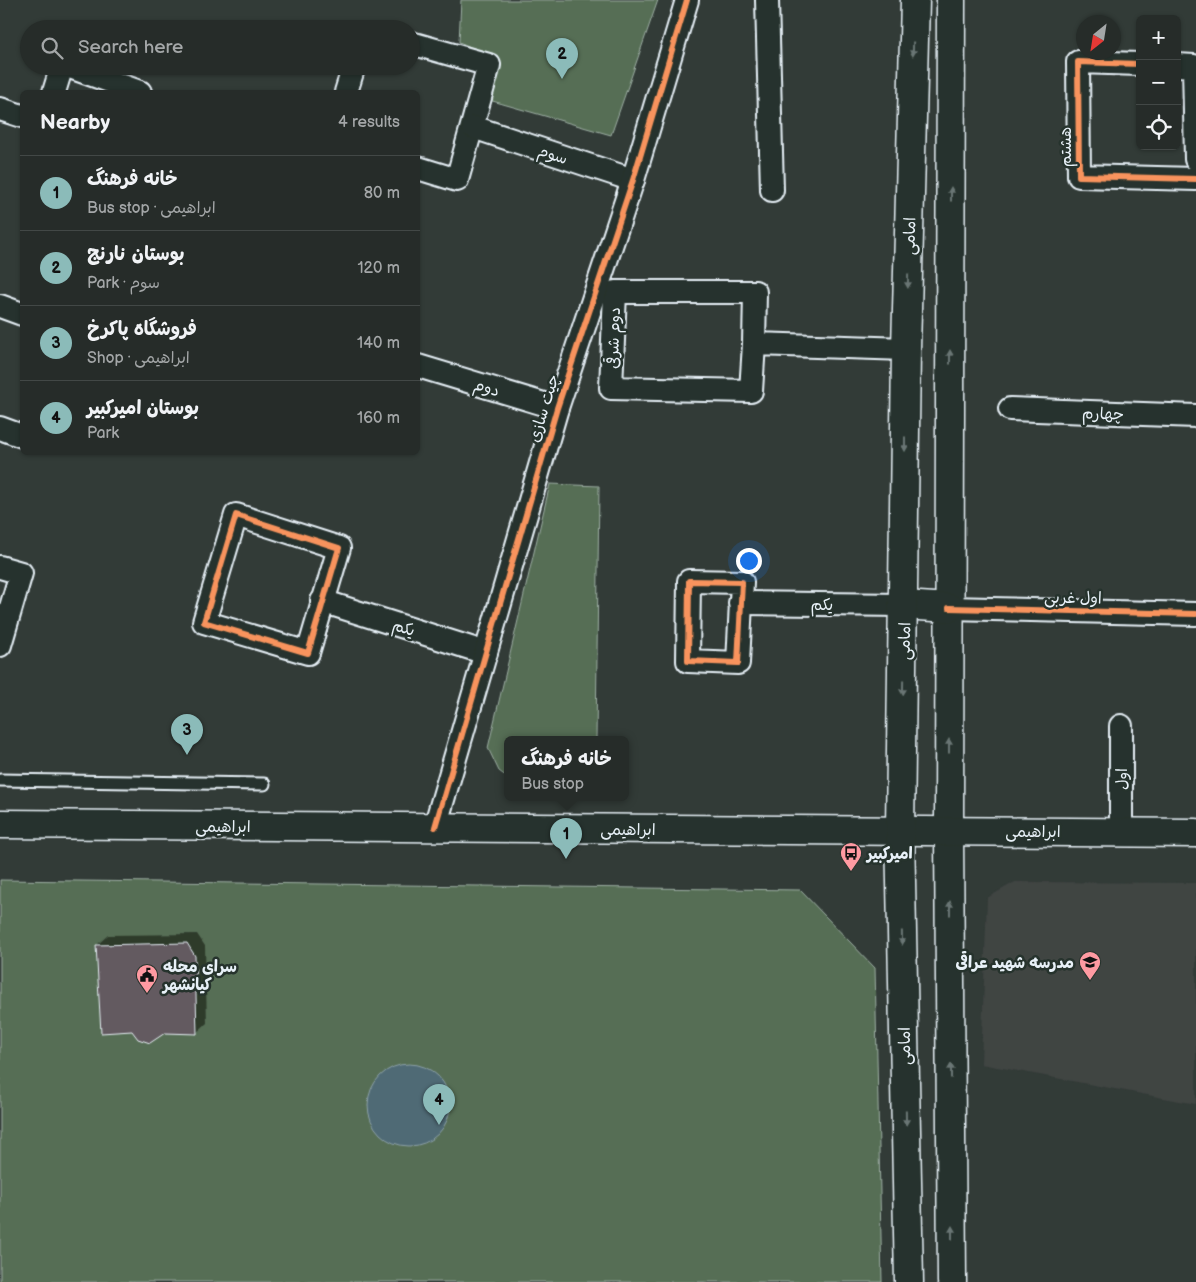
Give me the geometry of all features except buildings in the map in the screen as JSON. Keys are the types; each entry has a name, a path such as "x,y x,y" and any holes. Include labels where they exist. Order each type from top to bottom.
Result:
{"main road":[{"name":"امامی","path":"909,1282 900,831 906,348 915,0"},
{"path":"951,0 949,831 952,1282"},
{"path":"904,605 949,608"},
{"name":"ابراهیمی","path":"0,824 1196,833"}],"street":[{"name":"چیت سازی","path":"435,827 556,408 633,180 687,0"},
{"path":"767,0 772,190"},
{"path":"420,46 489,65 457,180 420,169"},
{"name":"هشتم","path":"1136,64 1078,62 1078,176 1196,179"},
{"path":"1181,65 1194,66 1196,159"},
{"path":"55,90 59,75"},
{"path":"92,75 134,90"},
{"path":"347,90 351,75"},
{"path":"0,109 20,115"},
{"name":"سوم","path":"473,127 633,180"},
{"name":"دوم شرقی","path":"615,292 754,292 754,344 751,391 611,388 615,292"},
{"path":"0,306 20,313"},
{"path":"754,344 906,348"},
{"name":"دوم","path":"420,367 556,408"},
{"name":"چهارم","path":"1010,409 1196,416"},
{"path":"0,428 20,435"},
{"path":"236,515 339,548 322,601 308,652 204,622 236,515"},
{"path":"0,567 21,573 0,645"},
{"name":"یکم","path":"322,601 486,653"},
{"name":"یکم","path":"740,602 904,605"},
{"name":"اول غربی","path":"949,608 1196,614"},
{"name":"اول","path":"1121,726 1121,832"}],"lane":[{"path":"0,780 264,784"}],"shaded area":[{"name":"مدرسه شهید عراقی","path":"1015,882 1196,883 1196,1104 981,1064 987,898"}],"green space":[{"path":"461,0 658,0 611,135 489,100 499,59 459,42"},
{"path":"550,484 599,486 596,736 504,736 504,775 499,771 488,748"},
{"path":"0,880 800,890 875,968 882,1282 0,1282"}],"water":[{"path":"409,1064 425,1067 438,1076 447,1089 450,1105 447,1121 438,1134 425,1143 409,1146 393,1143 380,1134 371,1121 368,1105 371,1089 380,1076 393,1067"}],"cycle path":[{"path":"435,827 557,408 633,180 687,0"},
{"path":"1136,64 1078,62 1079,176 1196,179"},
{"path":"236,515 339,548 308,653 204,622 236,515"},
{"path":"689,581 742,582 738,663 688,661 689,581"},
{"path":"949,608 1196,614"}],"place":[{"name":"بوستان نارنج","path":"562,79"},
{"name":"فروشگاه پاکرخ","path":"187,755"},
{"name":"خانه فرهنگ","path":"566,859"},
{"name":"امیرکبیر","path":"851,872"},
{"name":"مدرسه شهید عراقی","path":"1090,981"},
{"name":"سرای محله کیانشهر","path":"147,994"},
{"name":"بوستان امیرکبیر","path":"439,1125"}]}
